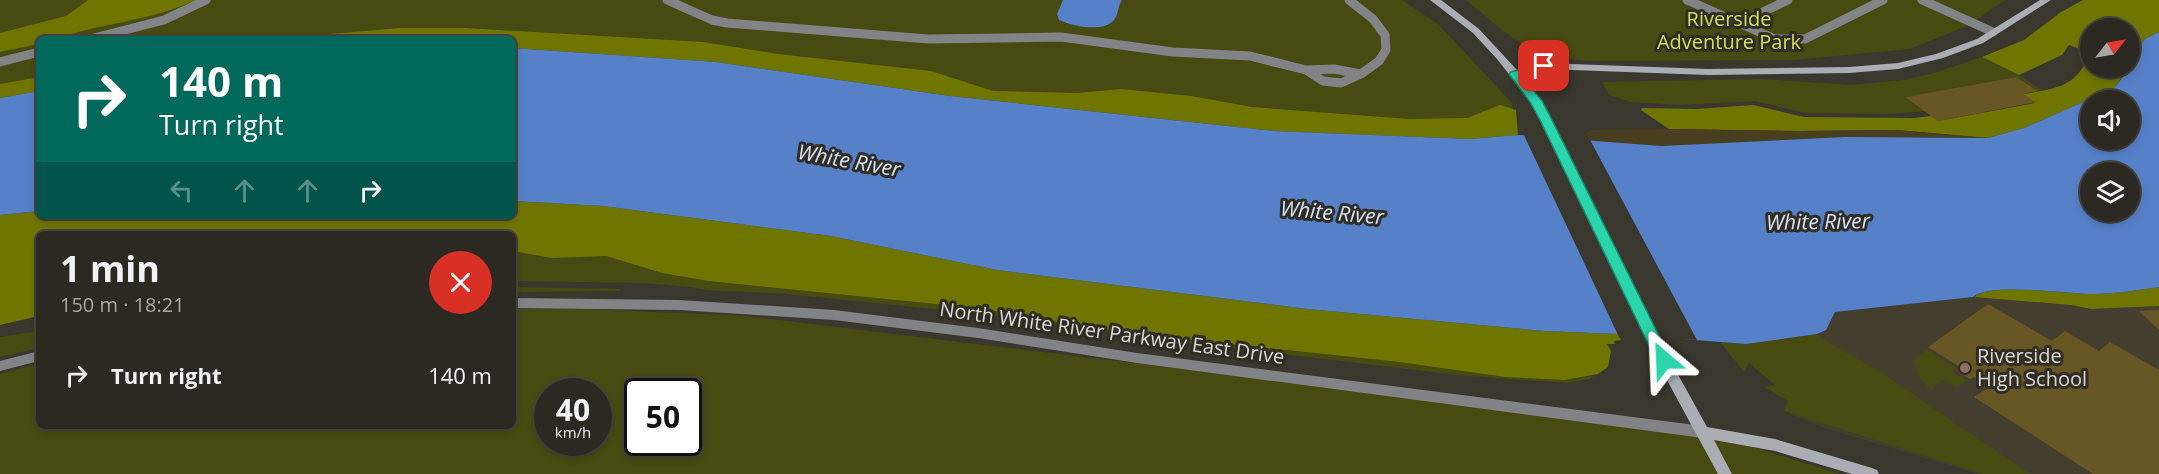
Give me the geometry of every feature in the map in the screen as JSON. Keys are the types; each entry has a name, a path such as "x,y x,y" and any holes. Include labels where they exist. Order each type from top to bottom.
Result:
{"main road":[{"path":"1436,0 1476,31 1536,101 1664,360 1725,474"},
{"path":"1515,74 1544,66 1708,72 1875,69 1898,66 1940,56 1980,41 2046,0"},
{"path":"1703,432 1775,445 1872,474"}],"street":[{"name":"North White River Parkway East Drive","path":"516,303 679,305 844,316 1137,358 1703,432"},
{"path":"0,366 36,357"}],"lane":[{"path":"104,36 140,28 179,14 206,0"},
{"path":"667,0 712,20 727,24 812,28 904,38 959,40 1061,37 1173,52 1250,56 1306,70 1334,69 1361,74 1379,61 1386,50 1385,35 1372,19 1349,0"},
{"path":"1687,0 1775,39 1805,39 1883,0"},
{"path":"1740,23 1788,0"},
{"path":"1922,0 1993,32"},
{"path":"0,62 36,53"}],"shaded area":[{"path":"88,0 195,0 172,10 63,36 36,36 36,45 0,52 0,33 66,16"},
{"path":"2083,0 2159,0 2159,32 2145,39 2140,48 2140,18 2080,18 2080,49 2069,45 2062,55 2019,75 1982,57 2024,40 2061,12"},
{"path":"400,28 465,28 703,42 778,54 931,71 993,91 1077,93 1121,89 1191,96 1252,107 1409,119 1467,118 1500,105 1516,110 1518,135 1470,139 1274,131 950,96 716,62 516,48 516,36 307,36"},
{"path":"2080,70 2080,78 2121,78 2113,89 2080,90 2080,103 2024,128 1988,138 1897,130 1669,129 1641,110 1642,108 1696,109 1753,105 1804,117 1914,118 1931,116 1938,121 2035,103 2023,94 2055,88 2072,80"},
{"path":"36,78 36,92 0,98 0,84"},
{"path":"516,201 603,206 831,236 997,270 1307,309 1544,331 1618,334 1621,340 1614,341 1615,344 1607,344 1611,351 1608,367 1598,374 1565,380 1505,377 1399,362 1135,334 975,308 708,281 662,273 606,256 552,258 516,252 516,231 36,231 36,317 0,325 0,215 36,211 36,219 516,219"},
{"path":"2159,287 2159,306 2091,309 2071,305 1974,297 1996,290 2013,289 2094,294"},
{"name":"Riverside High School","path":"1973,297 2072,305 2091,309 2159,306 2159,474 1978,474 1828,429 1789,414 1797,393 1746,344 1831,322 1835,312"}],"green space":[{"path":"0,0 1402,0 1439,25 1512,103 1518,135 1470,139 1274,131 716,62 516,48 516,36 36,36 36,92 0,98"},
{"name":"Riverside Adventure Park","path":"1466,0 2005,0 1969,25 1910,49 1793,60 1588,61 1567,59 1534,50 1508,35"},
{"path":"1982,57 2019,75 2041,90 2038,91 2015,77 1906,97 1925,111 1892,114 1805,113 1755,101 1680,105 1631,102 1609,95 1602,82 1760,79 1852,85 1904,80"},
{"path":"516,251 606,256 662,273 708,281 975,308 1135,334 1399,362 1505,377 1565,380 1591,376 1594,378 1567,383 1457,375 1166,340 983,314 787,294 706,290 643,283 516,281"},
{"path":"516,287 621,289 619,291 516,292"},
{"path":"516,309 587,309 745,316 1703,432 1841,474 0,474 0,374 36,365 36,429 516,429"},
{"path":"36,331 36,349 0,357 0,337"},
{"path":"1817,334 1876,369 2030,474 1983,474 1784,411 1788,401 1764,387 1775,385 1749,363 1744,372 1720,342 1746,344"},
{"path":"1926,349 1956,368 1952,372 1967,380 1958,387 1942,380 1931,390 1919,377 1914,361"}],"sand":[{"path":"1591,130 1897,130 1988,138 1845,137 1661,146 1590,141 1586,133"}],"water":[{"path":"1063,0 1122,0 1112,22 1093,27 1078,26 1059,20 1057,14"},
{"name":"White River","path":"2159,32 2159,287 2094,294 1996,290 1973,297 1835,312 1826,330 1817,334 1746,344 1544,331 1307,309 997,270 831,236 603,206 516,201 516,48 716,62 950,96 1274,131 1470,139 1518,135 1661,146 1845,137 1988,138 2024,128 2080,103 2080,150 2140,150 2140,90 2111,90 2122,78 2140,78 2140,46 2145,39"},
{"path":"36,92 36,211 0,215 0,98"}],"pier":[{"path":"1523,133 1589,138 1697,340 1619,337"}],"building":[{"path":"2016,77 2038,91 2023,94 2036,102 1938,121 1905,97"},
{"path":"1988,304 2052,341 2065,331 2099,351 2110,342 2159,370 2159,474 2093,474 1974,397 1991,386 1974,377 1970,379 1959,372 1963,369 1928,347"},
{"path":"2159,310 2159,330 2139,311"}],"place":[{"name":"Riverside High School","path":"1965,368"}],"route":[{"path":"1544,66 1515,74 1536,101 1546,120 1664,360"}]}
